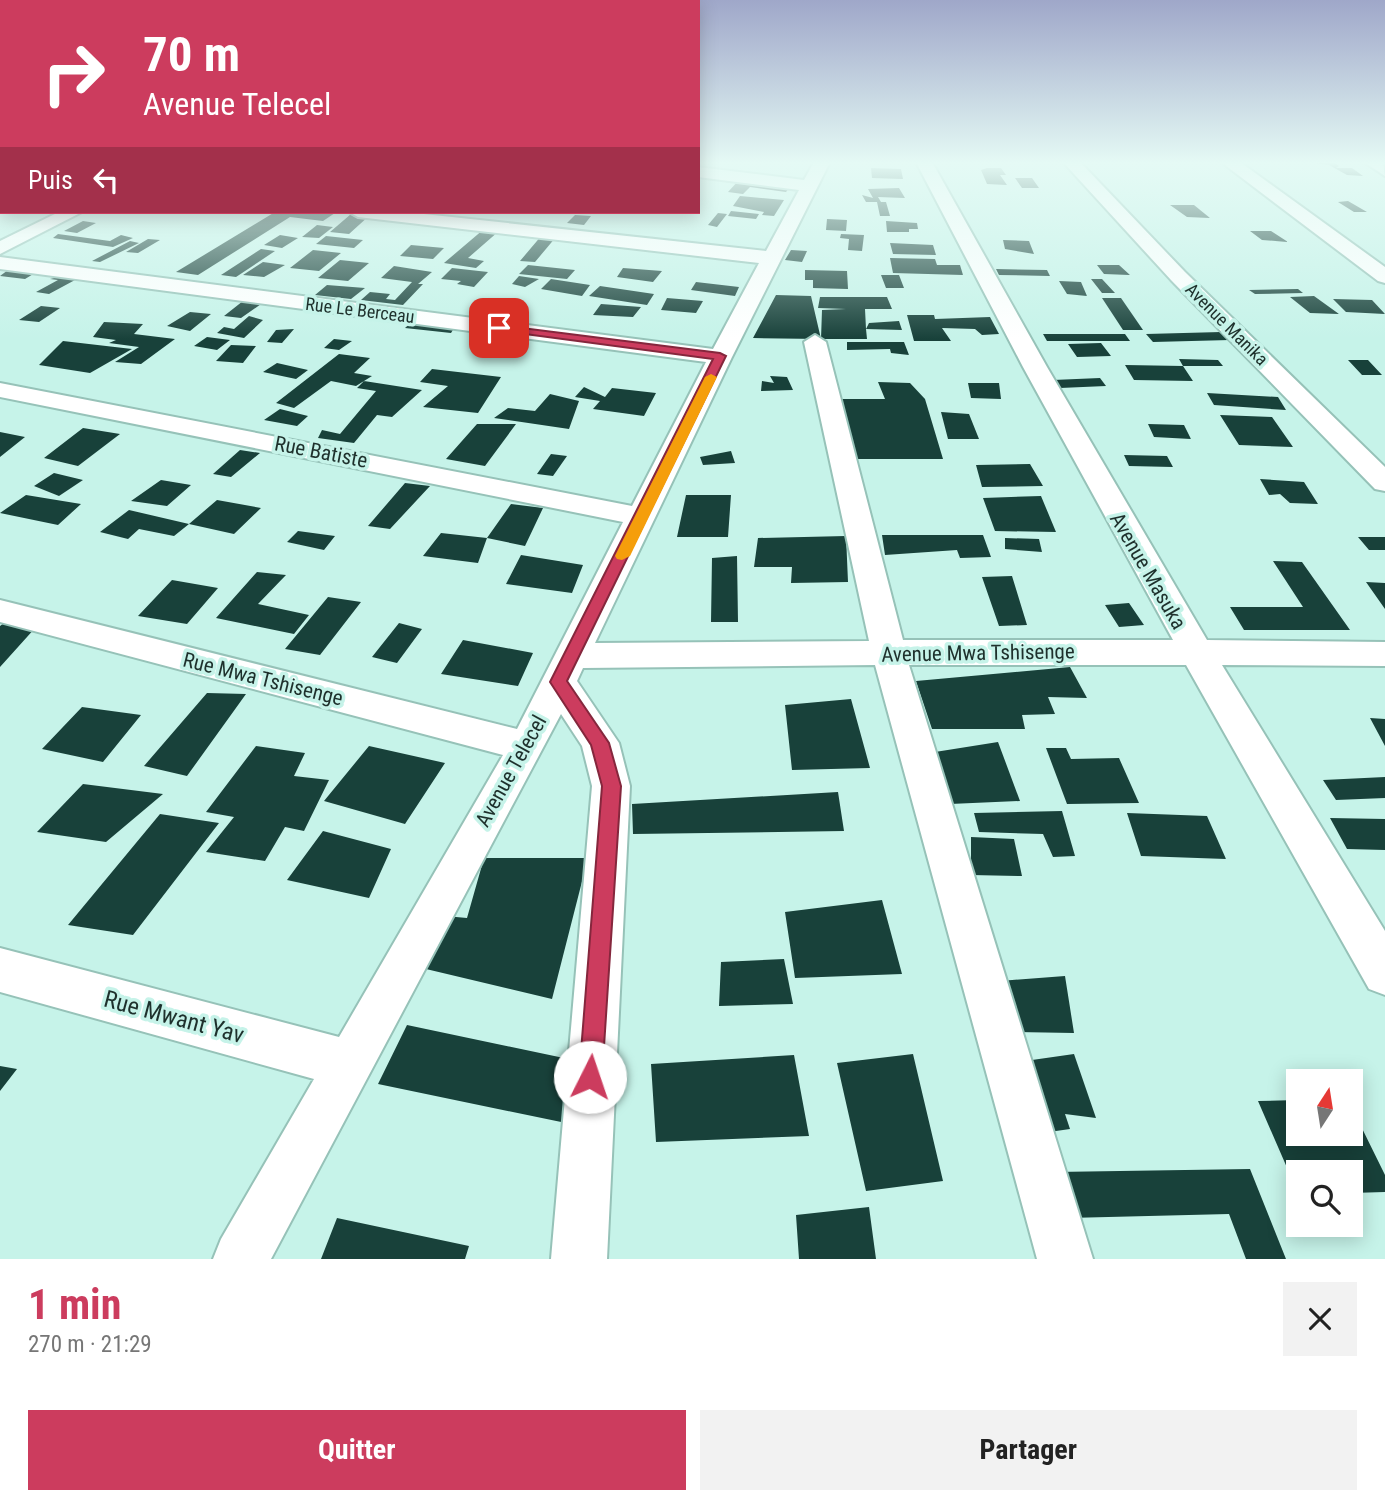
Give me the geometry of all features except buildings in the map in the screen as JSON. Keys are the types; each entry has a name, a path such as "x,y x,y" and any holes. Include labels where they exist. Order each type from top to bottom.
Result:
{"street":[{"path":"0,248 55,221"},
{"path":"437,221 772,258"},
{"name":"Avenue Telecel","path":"241,1259 527,746 720,356 791,221"},
{"name":"Avenue Masuka","path":"955,221 1011,328 1194,651 1385,973"},
{"name":"Avenue Manika","path":"1126,221 1385,483"},
{"path":"1309,221 1385,277"},
{"name":"Rue Le Berceau","path":"0,263 720,356"},
{"path":"814,342 889,654 1065,1259"},
{"name":"Rue Batiste","path":"0,390 642,517"},
{"name":"Rue Mwa Tshisenge","path":"0,611 527,746"},
{"name":"Avenue Mwa Tshisenge","path":"565,669 889,654 1194,651 1385,654"},
{"path":"565,669 600,743 611,786 579,1259"},
{"name":"Rue Mwant Yav","path":"0,970 348,1064"}],"slow traffic":[{"path":"622,556 711,377"}],"route":[{"path":"499,328 720,356 559,682 582,712 600,743 611,786 590,1077"}]}
